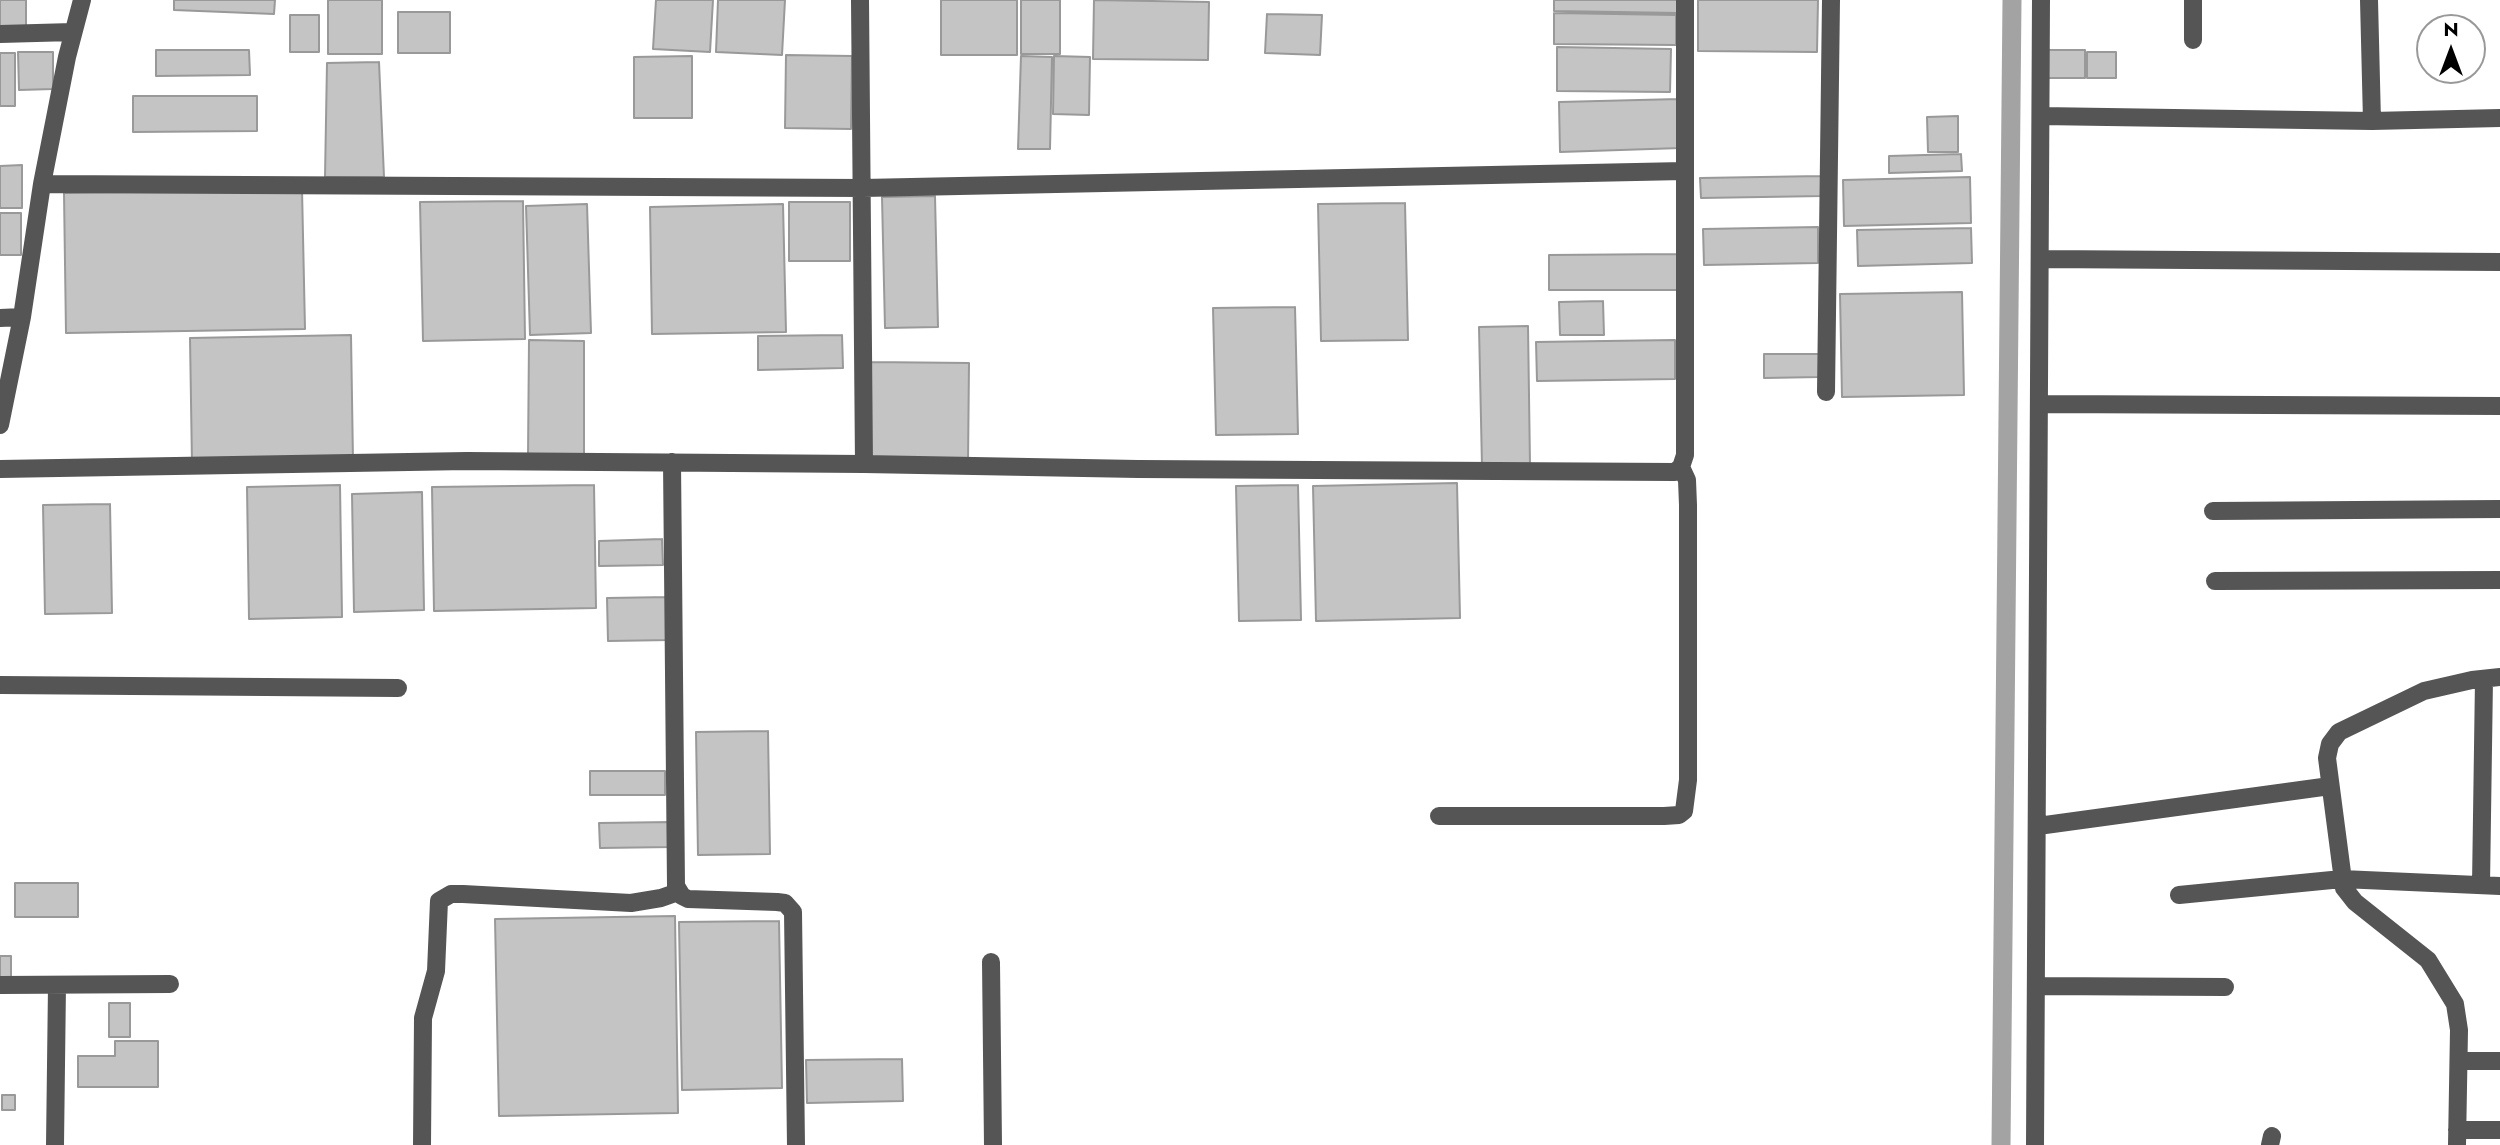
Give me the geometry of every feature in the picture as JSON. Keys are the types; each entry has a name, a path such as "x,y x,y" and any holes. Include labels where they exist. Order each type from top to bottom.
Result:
{"street":[{"path":"0,425 22,317 41,184 82,0"},
{"path":"860,0 864,464"},
{"path":"0,468 467,461 1675,472 1681,467 1685,455 1685,0"},
{"path":"1826,392 1831,0"},
{"path":"2035,1145 2041,0"},
{"path":"2193,0 2193,40"},
{"path":"2369,0 2372,121"},
{"path":"0,34 73,32"},
{"path":"2041,116 2372,121 2500,118"},
{"path":"41,184 863,188 1684,171"},
{"path":"2040,259 2500,262"},
{"path":"0,318 22,317"},
{"path":"2040,404 2500,406"},
{"path":"671,462 676,886 678,892 688,899 785,903 793,912 796,1145"},
{"path":"1439,816 1664,816 1679,815 1684,811 1688,780 1688,505 1687,480 1681,467"},
{"path":"2213,511 2500,509"},
{"path":"2215,581 2500,580"},
{"path":"2481,885 2492,678 2424,691 2339,732 2330,744 2327,758 2344,888 2355,902 2428,960 2455,1003 2459,1030 2457,1137 2500,1130"},
{"path":"0,685 398,688"},
{"path":"2038,826 2330,786"},
{"path":"2179,895 2343,879 2500,886"},
{"path":"422,1145 423,1018 436,971 439,901 451,894 463,894 631,903 678,892"},
{"path":"991,962 993,1145"},
{"path":"0,985 170,984"},
{"path":"55,1145 57,985"},
{"path":"2037,986 2225,987"},
{"path":"2459,1061 2500,1061"}],"building":[{"path":"0,0 26,0 26,26 0,26"},
{"path":"174,0 275,0 274,14 174,10"},
{"path":"328,0 382,0 382,54 328,54"},
{"path":"656,0 713,0 710,52 653,49"},
{"path":"718,0 785,0 782,55 716,52"},
{"path":"941,0 1017,0 1017,55 941,55"},
{"path":"1021,0 1060,0 1060,54 1021,54"},
{"path":"1094,0 1209,2 1208,60 1093,59"},
{"path":"1554,0 1678,0 1678,13 1554,11"},
{"path":"1698,0 1818,0 1817,52 1698,51"},
{"path":"398,12 450,12 450,53 398,53"},
{"path":"1554,13 1676,15 1676,45 1554,44"},
{"path":"1267,14 1322,15 1320,55 1265,53"},
{"path":"290,15 319,15 319,52 290,52"},
{"path":"1557,47 1671,49 1670,92 1557,91"},
{"path":"156,50 249,50 250,75 156,76"},
{"path":"2048,50 2085,50 2085,78 2048,78"},
{"path":"18,52 53,52 53,89 19,90"},
{"path":"2087,52 2116,52 2116,78 2087,78"},
{"path":"0,53 15,53 15,106 0,106"},
{"path":"786,55 852,56 851,129 785,128"},
{"path":"692,56 692,118 634,118 634,57"},
{"path":"1021,56 1052,57 1050,149 1018,149"},
{"path":"1054,56 1090,57 1089,115 1053,114"},
{"path":"379,62 384,177 325,177 327,63"},
{"path":"133,96 257,96 257,131 133,132"},
{"path":"1679,99 1681,148 1560,152 1559,102"},
{"path":"1958,116 1958,152 1928,152 1927,117"},
{"path":"1961,154 1962,171 1889,173 1889,156"},
{"path":"22,165 22,208 0,208 0,166"},
{"path":"1822,176 1823,196 1701,198 1700,178"},
{"path":"1970,177 1971,223 1844,226 1843,180"},
{"path":"302,189 305,329 66,333 64,193"},
{"path":"935,196 938,327 885,328 882,197"},
{"path":"523,201 525,339 423,341 420,202"},
{"path":"789,202 850,202 850,261 789,261"},
{"path":"1405,203 1408,340 1321,341 1318,204"},
{"path":"587,204 591,333 530,335 526,206"},
{"path":"783,204 786,332 652,334 650,207"},
{"path":"0,213 21,213 21,255 0,255"},
{"path":"1818,227 1818,263 1704,265 1703,229"},
{"path":"1971,228 1972,263 1858,266 1857,230"},
{"path":"1677,254 1678,290 1549,290 1549,255"},
{"path":"1962,292 1964,395 1842,397 1840,294"},
{"path":"1603,301 1604,335 1560,335 1559,302"},
{"path":"1295,307 1298,434 1216,435 1213,308"},
{"path":"1528,326 1530,465 1482,466 1479,327"},
{"path":"351,335 353,461 192,464 190,338"},
{"path":"842,335 843,368 758,370 758,336"},
{"path":"529,340 584,341 584,458 528,457"},
{"path":"1675,340 1675,379 1537,381 1536,342"},
{"path":"1764,354 1820,354 1820,377 1764,378"},
{"path":"869,362 969,363 968,463 867,462"},
{"path":"1457,483 1460,618 1316,621 1313,486"},
{"path":"340,485 342,617 249,619 247,487"},
{"path":"594,485 596,608 434,611 432,487"},
{"path":"1298,485 1301,620 1239,621 1236,486"},
{"path":"422,492 424,610 354,612 352,494"},
{"path":"110,504 112,613 45,614 43,505"},
{"path":"662,539 663,565 599,566 599,541"},
{"path":"670,597 671,640 608,641 607,598"},
{"path":"768,731 770,854 698,855 696,732"},
{"path":"590,771 665,771 665,795 590,795"},
{"path":"672,822 672,847 600,848 599,823"},
{"path":"15,883 78,883 78,917 15,917"},
{"path":"675,916 678,1113 499,1116 495,919"},
{"path":"779,921 782,1088 682,1090 679,922"},
{"path":"0,956 11,956 11,977 0,978"},
{"path":"109,1003 130,1003 130,1037 109,1037"},
{"path":"115,1041 158,1041 158,1087 78,1087 78,1056 115,1056"},
{"path":"902,1059 903,1101 807,1103 806,1060"},
{"path":"2,1095 15,1095 15,1110 2,1110"}],"waterway":[{"path":"2001,1145 2012,0"}]}
